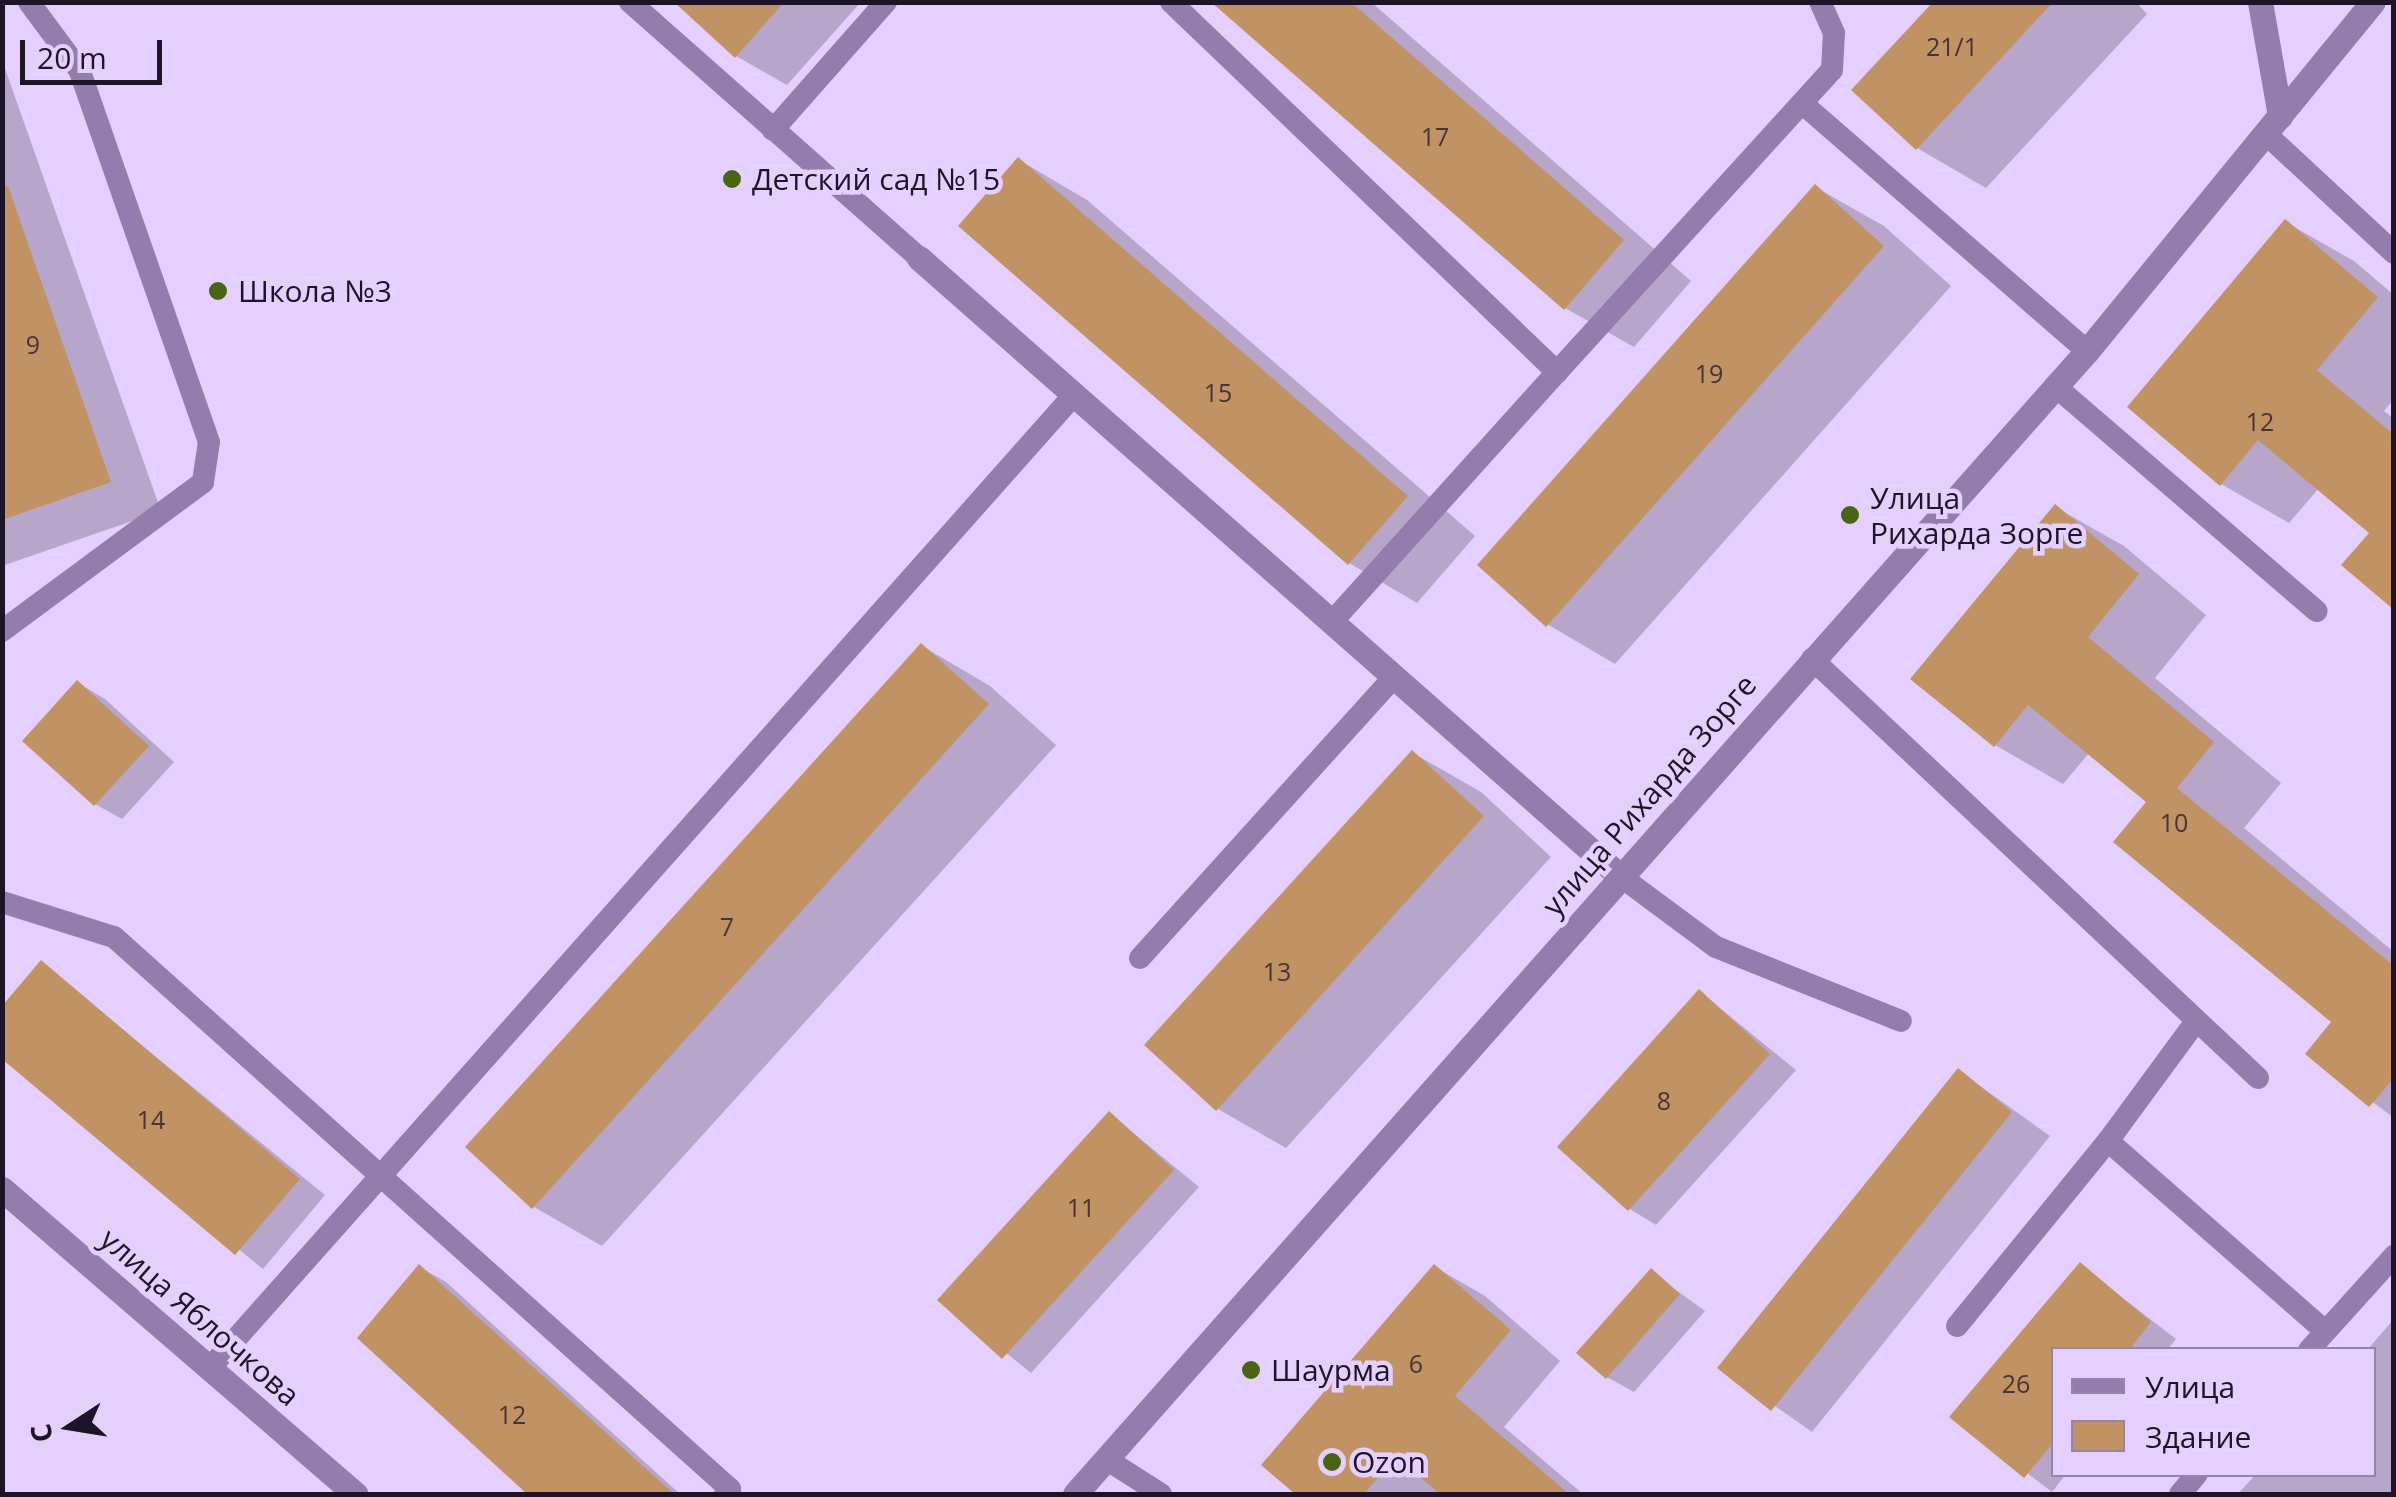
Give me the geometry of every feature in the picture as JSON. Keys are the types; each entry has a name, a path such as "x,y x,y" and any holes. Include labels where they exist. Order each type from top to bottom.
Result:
{"street":[{"path":"2260,2 2273,125"},
{"name":"улица Рихарда Зорге","path":"1075,1494 2087,351 2374,2"},
{"path":"918,258 1620,876"},
{"name":"улица Яблочкова","path":"2,1189 355,1494"}],"lane":[{"path":"2,631 203,482 209,442 80,71 29,2"},
{"path":"630,2 918,258"},
{"path":"773,130 886,2"},
{"path":"1171,2 1557,372"},
{"path":"1332,622 1832,70 1834,33 1820,2"},
{"path":"1803,104 2087,351"},
{"path":"2273,125 2394,253"},
{"path":"2055,386 2318,612"},
{"path":"210,1368 1074,395"},
{"path":"1812,659 2194,1024 2258,1078"},
{"path":"1140,958 1394,677"},
{"path":"1620,876 1716,947 1901,1022"},
{"path":"2,902 114,937 730,1489 725,1494"},
{"path":"1957,1326 2108,1141 2194,1024"},
{"path":"2108,1141 2325,1331"},
{"path":"2312,1347 2394,1256"},
{"path":"1106,1460 1161,1494"}],"building":[{"path":"674,2 784,2 735,58"},
{"path":"1211,2 1351,2 1624,240 1564,310"},
{"path":"1933,2 2053,2 1916,150 1851,90"},
{"path":"1018,157 1408,496 1348,565 958,226"},
{"path":"1815,184 1884,246 1546,627 1477,565"},
{"path":"8,186 111,482 2,520 2,187"},
{"path":"2285,219 2378,297 2317,370 2394,435 2394,610 2341,565 2369,533 2258,440 2220,486 2127,407"},
{"path":"2055,504 2139,574 2088,637 2214,742 2177,788 2394,966 2394,1078 2369,1107 2305,1054 2331,1022 2113,842 2146,802 2028,705 1994,747 1910,679"},
{"path":"921,643 989,704 532,1209 465,1147"},
{"path":"77,680 149,746 94,806 22,741"},
{"path":"1412,750 1484,816 1216,1111 1144,1045"},
{"path":"41,960 300,1179 235,1255 2,1059 2,1006"},
{"path":"1699,989 1770,1054 1628,1211 1557,1147"},
{"path":"1958,1068 2012,1112 1771,1411 1717,1368"},
{"path":"1109,1111 1174,1170 1002,1359 937,1300"},
{"path":"2080,1262 2151,1322 2131,1347 2051,1347 2051,1446 2024,1478 1949,1417"},
{"path":"419,1264 674,1494 527,1494 357,1338"},
{"path":"1434,1264 1511,1330 1455,1396 1569,1494 1440,1494 1396,1457 1364,1494 1295,1494 1261,1465"},
{"path":"1651,1268 1680,1294 1606,1379 1576,1353"}],"place":[{"name":"Детский сад №15","path":"732,179"},
{"name":"Школа №3","path":"218,291"},
{"name":"Улица Рихарда Зорге","path":"1850,515"},
{"name":"Шаурма","path":"1251,1370"},
{"name":"Ozon","path":"1332,1462"}]}
